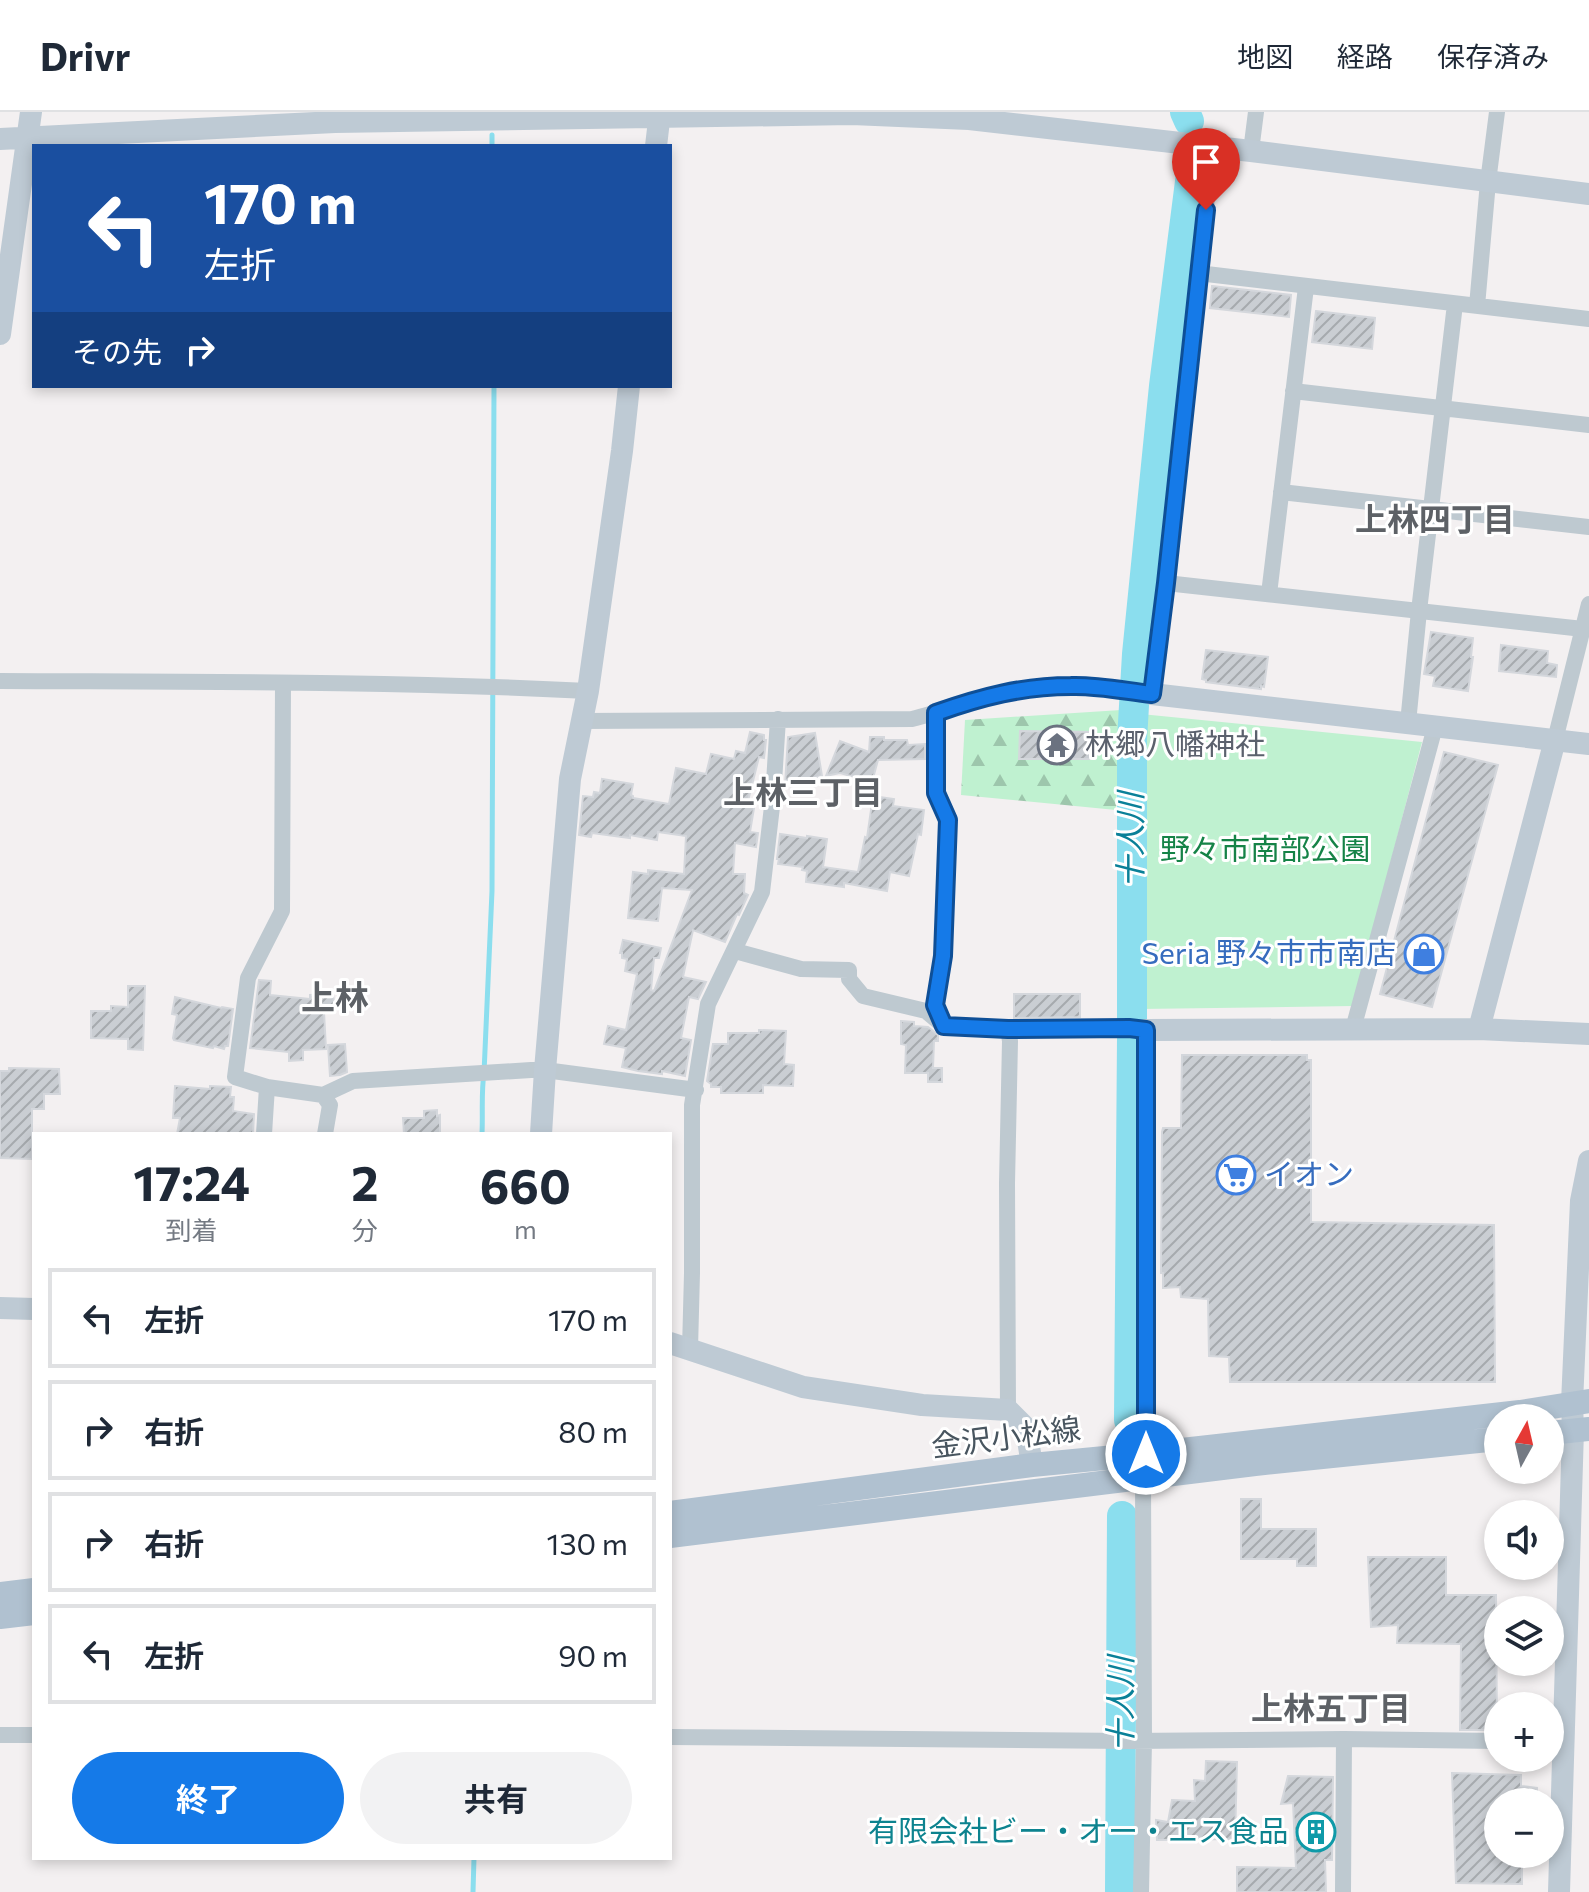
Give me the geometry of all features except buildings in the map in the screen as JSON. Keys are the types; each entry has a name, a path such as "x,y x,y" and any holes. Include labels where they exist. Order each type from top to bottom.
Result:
{"main road":[{"name":"金沢小松線","path":"672,1536 1581,1402"},
{"name":"金沢小松線","path":"672,1513 1032,1465 1255,1464 1484,1440"},
{"path":"0,1594 32,1590"},
{"path":"0,1617 32,1613"}],"street":[{"path":"0,334 31,112"},
{"path":"1251,151 1256,112"},
{"path":"1477,306 1497,112"},
{"path":"656,144 660,114"},
{"path":"0,139 335,122 660,114 852,114 969,119 1589,194"},
{"path":"1137,693 1166,583 1213,147"},
{"path":"1198,273 1589,319"},
{"path":"1269,594 1306,287"},
{"path":"1408,723 1455,304"},
{"path":"541,1132 570,779 588,691 629,388"},
{"path":"1293,391 1589,425"},
{"path":"1281,492 1589,527"},
{"path":"1166,583 1583,629"},
{"path":"1479,1029 1589,604"},
{"path":"0,681 497,686 588,691"},
{"path":"283,683 282,911 248,978 235,1077 267,1087 323,1095 353,1081 545,1070 696,1090"},
{"path":"581,721 912,719 1022,689 1073,685 1589,744"},
{"path":"936,713 936,793 948,820 943,956 935,1005 944,1026"},
{"path":"778,719 762,892 708,1004 692,1105 692,1273 680,1346 803,1387 922,1405 1008,1410 1026,1428 1032,1465"},
{"path":"1353,1029 1435,727"},
{"path":"735,951 801,969 849,970 849,979 863,996 926,1011 944,1026 1141,1030 1479,1029 1589,1034"},
{"path":"1008,1029 1008,1410"},
{"path":"1141,1030 1144,1466 1137,1741 1141,1892"},
{"path":"264,1132 267,1087"},
{"path":"323,1095 330,1105 325,1132"},
{"path":"1558,1692 1571,1431 1581,1402 1581,1201 1589,1161"},
{"path":"0,1308 32,1309"},
{"path":"0,1735 32,1735"},
{"path":"672,1737 1484,1741"},
{"path":"1343,1892 1344,1739"},
{"path":"1557,1772 1559,1892"}],"green space":[{"path":"1121,710 1116,810 961,795 965,720"},
{"name":"野々市南部公園","path":"1141,714 1422,742 1353,1006 1140,1009"}],"waterway":[{"name":"十人川","path":"1185,112 1189,121"},
{"path":"492,135 492,144"},
{"name":"十人川","path":"1129,1420 1132,740 1137,654 1164,386 1192,166"},
{"path":"482,1132 492,891 494,388"},
{"name":"十人川","path":"1120,1892 1122,1516"},
{"path":"473,1892 474,1860"}],"place":[{"name":"林郷八幡神社","path":"1057,745"},
{"name":"Seria 野々市市南店","path":"1424,954"},
{"name":"イオン","path":"1236,1175"},
{"name":"有限会社ビー・オー・エス食品","path":"1316,1832"}],"district":[{"name":"上林四丁目","path":"1435,520"},
{"name":"上林三丁目","path":"803,793"},
{"name":"上林","path":"335,998"},
{"name":"上林五丁目","path":"1331,1709"}],"route":[{"path":"1146,1454 1146,1030 944,1026 935,1005 943,956 948,820 936,793 936,713 980,698 1022,689 1073,685 1152,694 1206,210"}]}
